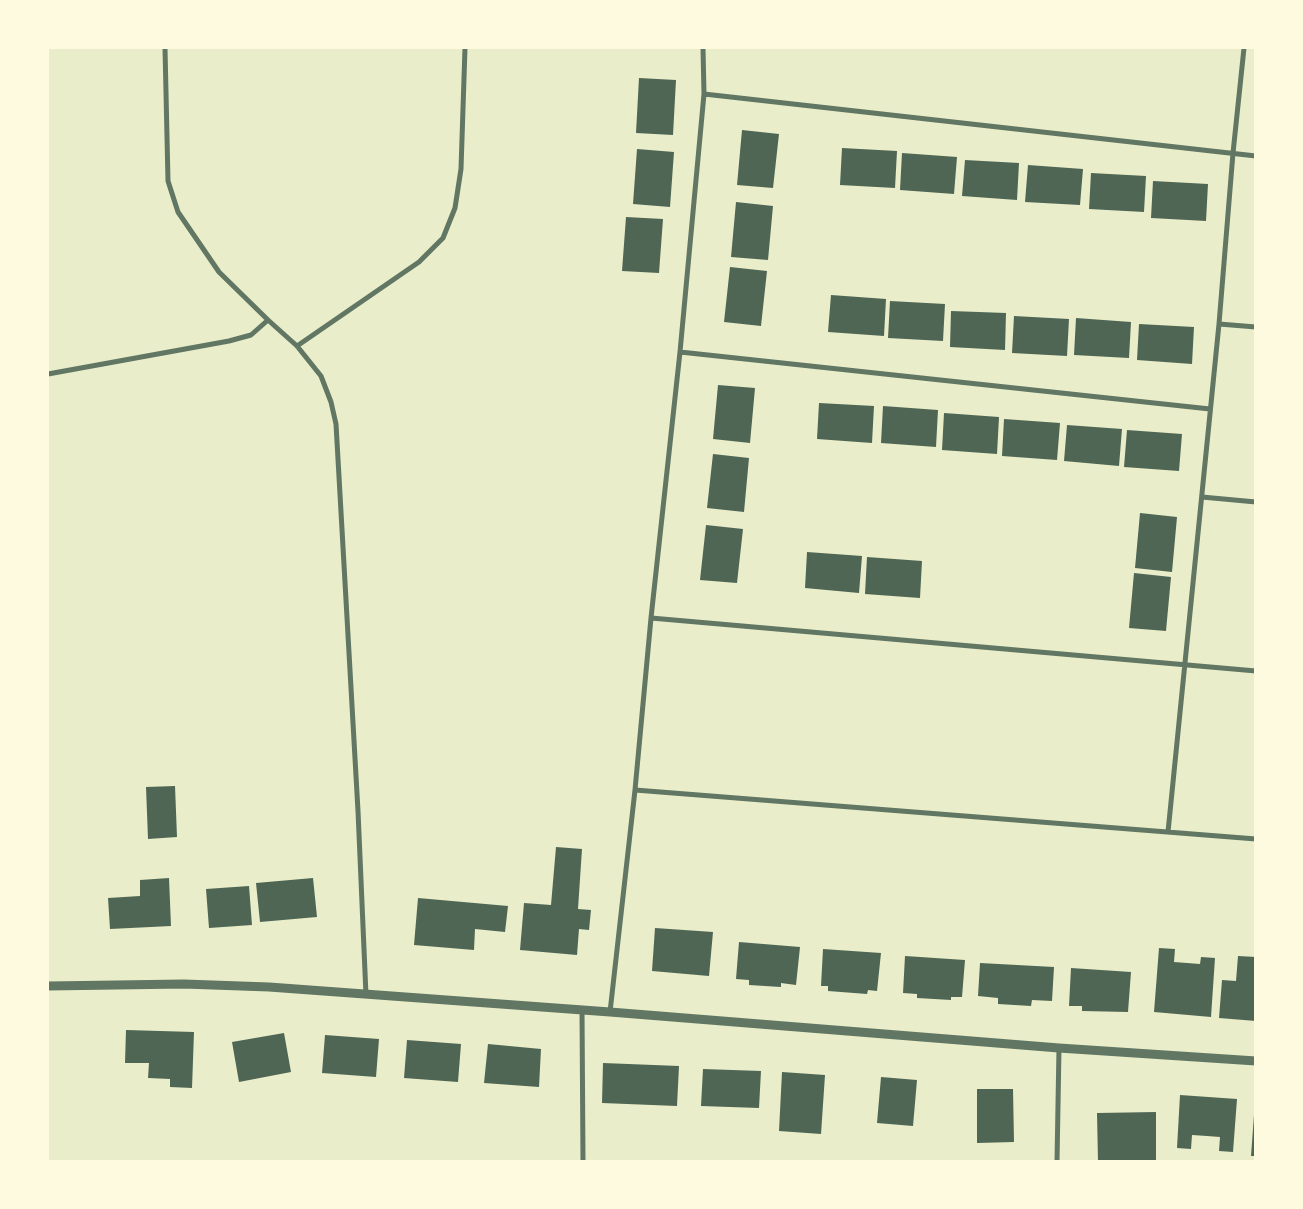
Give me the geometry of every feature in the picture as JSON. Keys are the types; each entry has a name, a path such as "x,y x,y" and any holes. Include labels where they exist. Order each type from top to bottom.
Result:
{"street":[{"path":"165,48 168,181 178,212 219,272 297,346 321,376 331,402 336,424 358,811 366,995"},
{"path":"297,346 419,262 443,238 455,208 461,169 465,48"},
{"path":"610,1012 680,352 704,94 703,48"},
{"path":"1168,832 1219,324 1244,48"},
{"path":"704,94 1256,156"},
{"path":"48,374 229,341 250,335 268,320"},
{"path":"1219,324 1256,327"},
{"path":"680,352 1210,410"},
{"path":"1202,497 1256,502"},
{"path":"651,618 1256,671"},
{"path":"635,790 1256,839"},
{"path":"48,986 184,984 269,987 1059,1048 1256,1061"},
{"path":"582,1010 583,1162"},
{"path":"1057,1162 1059,1048"}],"building":[{"path":"639,78 676,80 673,135 636,133"},
{"path":"742,130 779,134 773,188 737,185"},
{"path":"842,148 897,151 895,188 840,185"},
{"path":"637,149 674,152 670,207 633,204"},
{"path":"902,153 957,157 954,194 900,190"},
{"path":"965,160 1019,163 1017,200 962,196"},
{"path":"1028,165 1083,169 1080,205 1025,202"},
{"path":"1091,173 1146,176 1144,212 1089,209"},
{"path":"1153,181 1208,184 1206,221 1151,218"},
{"path":"736,202 773,206 768,260 731,257"},
{"path":"626,217 663,219 659,273 622,271"},
{"path":"730,267 767,271 761,326 724,322"},
{"path":"831,295 886,299 884,336 828,332"},
{"path":"890,301 945,304 943,341 888,338"},
{"path":"951,311 1006,313 1005,350 950,347"},
{"path":"1014,316 1069,319 1067,356 1012,353"},
{"path":"1076,318 1131,322 1129,358 1074,355"},
{"path":"1139,324 1194,327 1192,364 1137,360"},
{"path":"718,385 755,388 750,443 713,439"},
{"path":"819,403 874,406 872,443 817,439"},
{"path":"883,406 938,410 936,447 881,443"},
{"path":"944,413 999,417 997,454 942,450"},
{"path":"1004,419 1060,423 1057,460 1002,456"},
{"path":"1067,425 1122,429 1119,466 1064,461"},
{"path":"1127,430 1182,434 1179,471 1124,467"},
{"path":"713,454 749,458 744,512 707,508"},
{"path":"1140,513 1177,517 1172,572 1135,568"},
{"path":"706,525 743,529 737,583 700,580"},
{"path":"807,552 862,556 859,593 805,588"},
{"path":"867,557 922,561 920,598 865,594"},
{"path":"1134,573 1171,577 1166,631 1129,628"},
{"path":"175,786 177,837 148,839 146,787"},
{"path":"556,847 582,849 578,909 591,910 589,930 579,929 577,955 520,950 524,903 551,905"},
{"path":"169,878 171,926 110,929 108,898 140,896 140,880"},
{"path":"313,878 317,917 260,922 256,883"},
{"path":"249,886 252,925 209,928 206,889"},
{"path":"418,898 508,906 505,932 475,929 474,950 414,945"},
{"path":"655,928 713,932 709,976 652,971"},
{"path":"739,942 800,947 796,985 781,983 781,987 749,985 749,980 736,979"},
{"path":"1159,948 1175,949 1174,962 1200,964 1201,957 1215,958 1211,1017 1154,1012"},
{"path":"823,949 881,953 877,991 868,990 867,994 828,991 828,986 821,986"},
{"path":"905,956 965,960 962,997 951,997 951,1000 917,998 917,994 903,993"},
{"path":"1238,956 1256,957 1256,1021 1219,1018 1222,980 1236,981"},
{"path":"980,963 1054,967 1052,1001 1032,1000 1031,1006 998,1004 998,998 978,996"},
{"path":"1071,968 1131,972 1128,1012 1082,1011 1082,1006 1069,1006"},
{"path":"126,1030 194,1032 192,1088 170,1087 170,1079 148,1078 149,1063 125,1063"},
{"path":"284,1033 291,1072 239,1082 232,1042"},
{"path":"325,1035 379,1039 376,1077 322,1073"},
{"path":"407,1040 461,1044 458,1082 404,1078"},
{"path":"488,1044 541,1049 539,1087 484,1083"},
{"path":"603,1063 679,1066 677,1106 602,1103"},
{"path":"703,1069 761,1071 759,1108 701,1106"},
{"path":"782,1072 825,1075 821,1134 779,1131"},
{"path":"881,1077 917,1080 913,1126 877,1123"},
{"path":"977,1089 1013,1089 1014,1142 977,1143"},
{"path":"1180,1095 1237,1099 1233,1152 1219,1151 1220,1137 1207,1136 1192,1135 1191,1149 1177,1148"},
{"path":"1156,1112 1156,1162 1098,1162 1097,1113"},
{"path":"1254,1115 1256,1115 1256,1156 1251,1156"}]}
